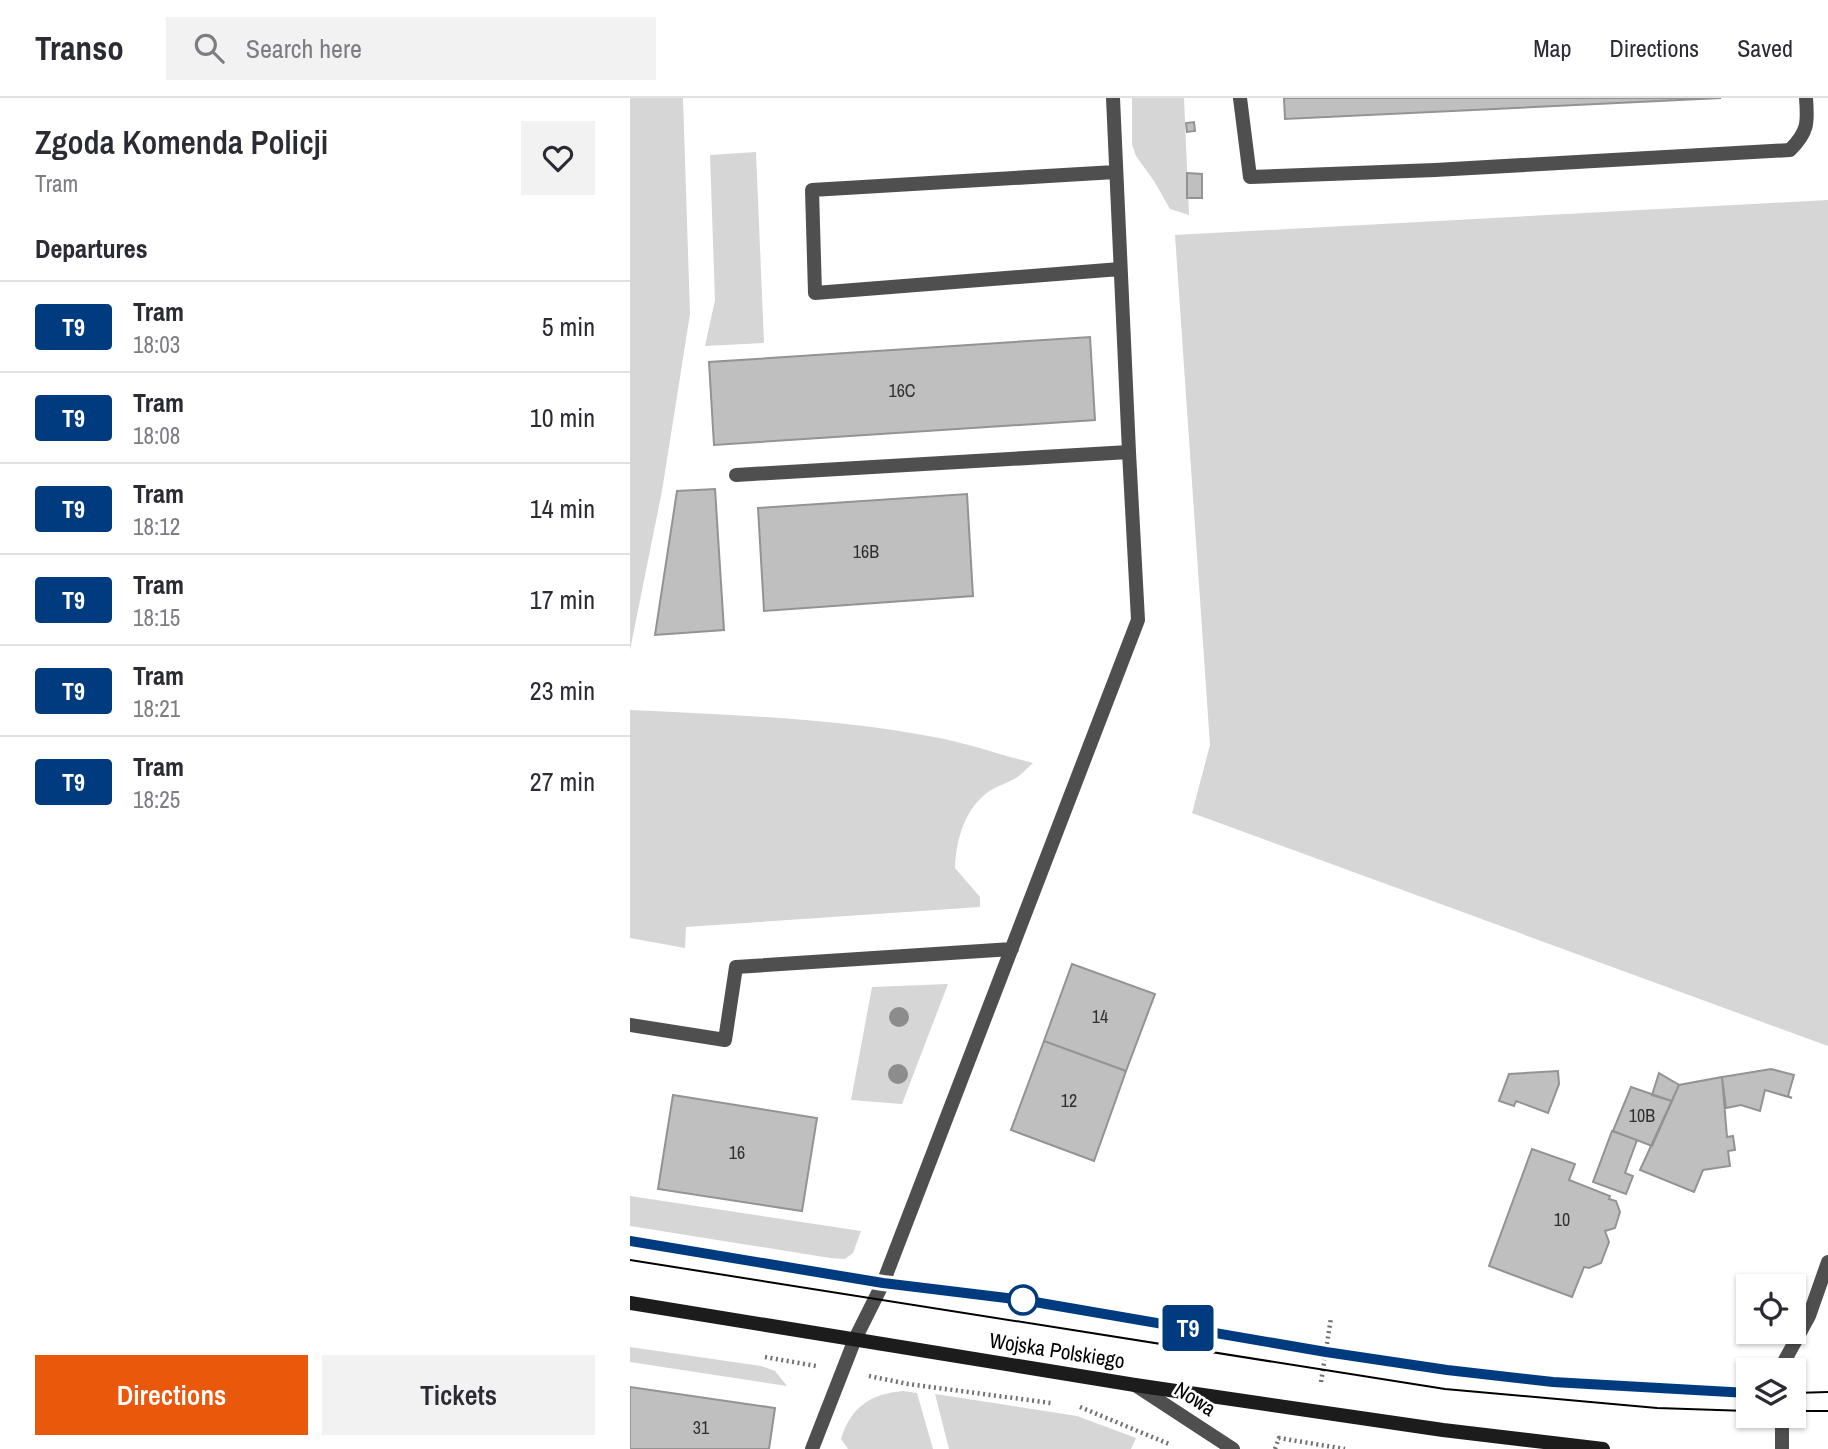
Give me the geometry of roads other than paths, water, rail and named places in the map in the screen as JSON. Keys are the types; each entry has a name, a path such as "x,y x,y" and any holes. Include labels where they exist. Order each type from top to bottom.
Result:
{"street":[{"path":"812,1449 841,1370 883,1283 1138,620 1113,98"},
{"path":"1240,98 1250,177 1434,170 1790,150 1803,137 1808,118 1806,98"},
{"path":"1115,172 812,190 815,293 1120,269"},
{"path":"736,475 1129,452"},
{"path":"630,1026 725,1040 736,967 1012,949"},
{"path":"1786,1358 1809,1316 1828,1262"},
{"name":"Wojska Polskiego","path":"630,1303 1135,1385 1443,1430 1603,1449"},
{"name":"Nowa","path":"1135,1385 1233,1449"},
{"path":"1782,1428 1782,1449"}],"tram line":[{"path":"630,1241 883,1283 1023,1300 1447,1370 1553,1382 1736,1392"},
{"name":"T9","path":"630,1241 883,1283 1023,1300 1447,1370 1553,1382 1736,1392"},
{"path":"630,1260 1445,1389 1657,1408 1736,1411"},
{"path":"1806,1393 1828,1392"},
{"path":"1806,1411 1828,1411"}]}
